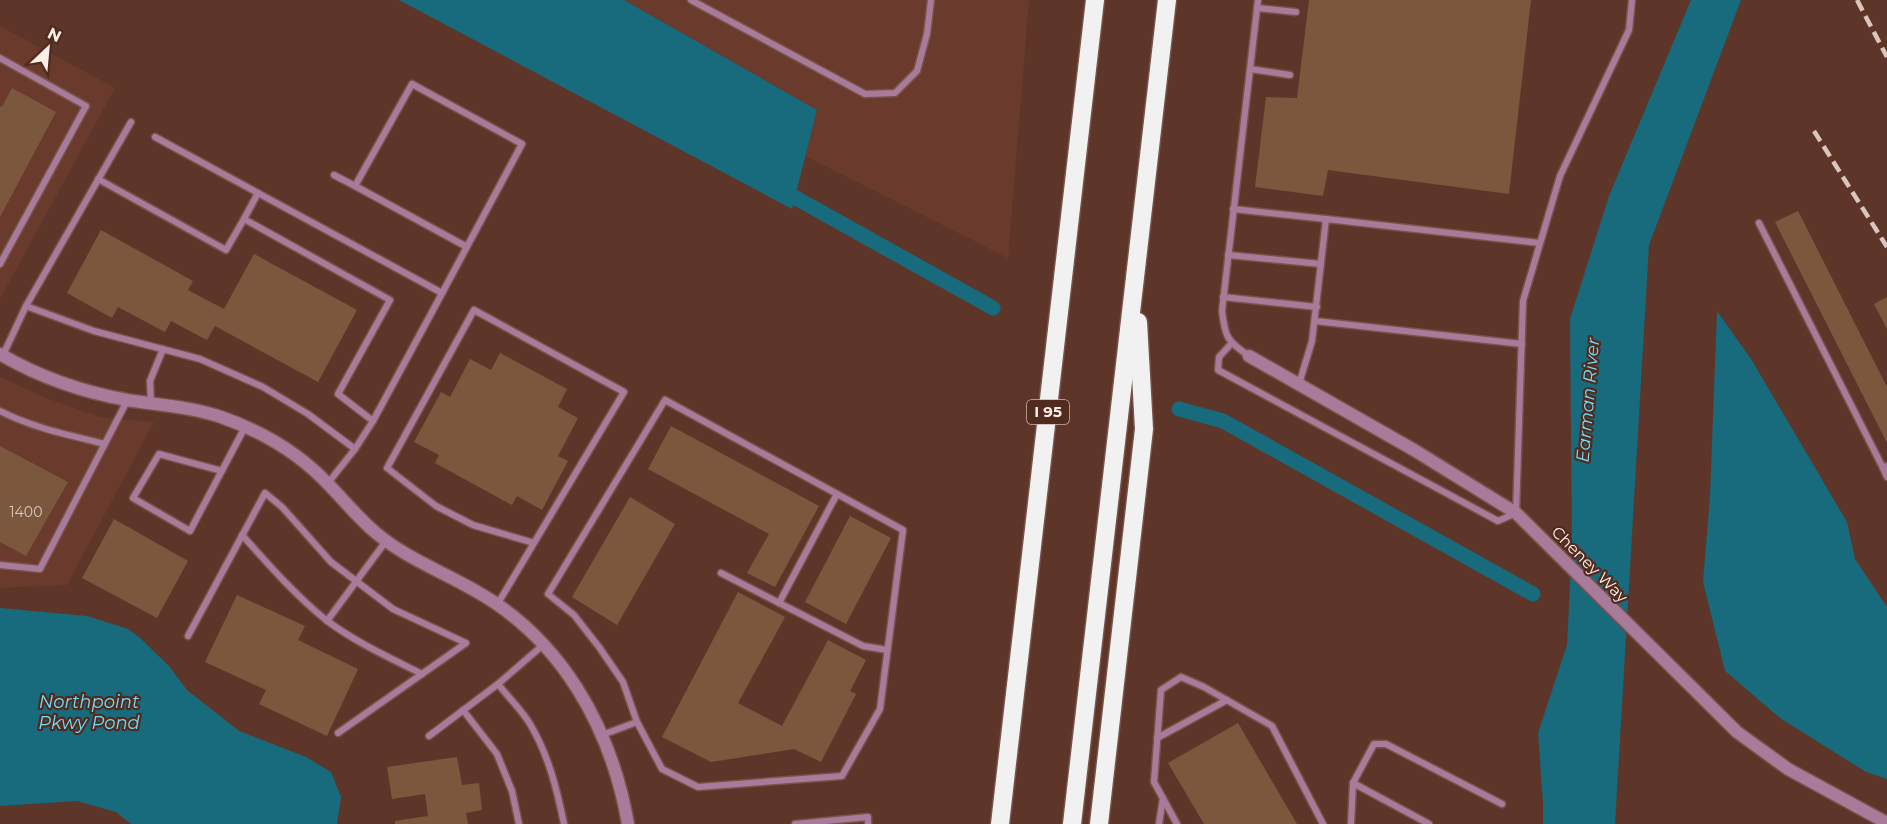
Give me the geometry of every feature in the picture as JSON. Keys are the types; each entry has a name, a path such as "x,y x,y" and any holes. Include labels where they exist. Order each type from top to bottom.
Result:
{"highway":[{"name":"I 95","path":"1000,824 1095,0"},
{"path":"1072,824 1167,0"},
{"path":"1099,824 1144,429 1135,272"}],"street":[{"path":"1,355 63,383 127,400 199,411 245,427 292,453 328,483 367,524 387,541 420,564 474,590 497,604 544,644 570,676 589,706 616,773 628,824"},
{"name":"Cheney Way","path":"1249,356 1414,450 1516,513 1737,732 1788,769 1887,824"}],"lane":[{"path":"691,0 865,94 895,93 917,72 927,34 931,0"},
{"path":"1249,356 1231,344 1224,328 1222,311 1258,0"},
{"path":"1231,344 1219,357 1218,370 1497,521 1516,513 1523,302 1560,176 1629,30 1632,0"},
{"path":"1257,8 1296,12"},
{"path":"0,58 86,106 0,264"},
{"path":"1250,69 1290,75"},
{"path":"328,483 355,450 373,421 522,144 412,84 355,186"},
{"path":"1,355 26,306 131,122"},
{"path":"155,137 442,293"},
{"path":"334,175 467,247"},
{"path":"98,179 226,250 258,192"},
{"path":"1233,209 1540,243"},
{"path":"244,219 390,300 338,394 373,421"},
{"path":"1298,384 1312,340 1326,219"},
{"path":"1759,223 1885,467 1887,477"},
{"path":"1228,255 1321,264"},
{"path":"1223,297 1317,307"},
{"path":"26,306 94,331 200,359 263,387 308,414 355,450"},
{"path":"497,604 534,543 624,392 474,310 387,468 436,506 473,525 534,543"},
{"path":"1315,321 1522,344"},
{"path":"151,403 150,381 163,349"},
{"path":"0,565 40,569 127,400"},
{"path":"665,400 903,530 887,650 880,709 842,776 698,787 662,769 637,722 622,682 574,615 548,594 665,400"},
{"path":"0,411 49,431 105,444"},
{"path":"222,471 159,454 133,498 190,531 222,471 245,427"},
{"path":"188,636 265,493 282,507 331,562 393,609 466,643 338,733"},
{"path":"779,603 837,494"},
{"path":"242,535 283,580 327,621 377,651 422,674"},
{"path":"327,621 387,541"},
{"path":"721,573 864,646 887,650"},
{"path":"429,736 498,684 544,644"},
{"path":"1177,824 1154,782 1161,690 1181,677 1204,687 1272,726 1323,824"},
{"path":"498,684 529,722 545,754 564,824"},
{"path":"1157,738 1227,700"},
{"path":"463,710 497,754 512,791 519,824"},
{"path":"602,735 637,722"},
{"path":"1351,824 1353,783 1374,744 1386,744 1502,804"},
{"path":"1353,783 1430,824"},
{"path":"1159,824 1163,798"},
{"path":"795,824 868,818 868,824"}],"shaded area":[{"path":"624,0 1029,0 1008,258 805,156 817,110"},
{"path":"0,26 115,88 0,299"},
{"path":"0,377 46,398 100,417 154,422 67,585 0,588"}],"water":[{"path":"399,0 624,0 817,110 792,209"},
{"name":"Earman River","path":"1691,0 1741,0 1649,245 1615,824 1543,824 1538,733 1567,645 1572,546 1570,319 1609,196"},
{"path":"1717,311 1751,359 1847,522 1855,559 1887,607 1887,779 1866,772 1780,718 1725,671 1703,582 1710,496"},
{"name":"Northpoint Pkwy Pond","path":"0,608 87,616 128,629 169,666 187,690 239,731 306,757 331,772 341,797 337,824 131,824 116,812 77,801 0,806"}],"building":[{"path":"1309,0 1531,0 1509,194 1328,170 1323,196 1255,187 1266,97 1297,98"},
{"path":"12,88 56,112 0,217 0,106 2,107"},
{"path":"1798,211 1887,387 1887,443 1775,222"},
{"path":"101,230 193,281 188,290 224,309 254,254 357,310 318,382 215,326 207,340 171,321 165,332 118,307 112,318 67,293"},
{"path":"1887,297 1887,329 1874,304"},
{"path":"500,353 567,389 558,407 578,418 558,456 568,461 542,510 517,496 512,505 435,463 439,455 414,442 441,392 450,397 470,359 491,370"},
{"path":"671,426 819,506 775,587 747,573 769,534 648,469"},
{"path":"0,446 68,482 26,556 0,542"},
{"path":"630,497 675,524 617,625 572,597"},
{"path":"850,516 891,538 846,624 805,602"},
{"path":"114,519 188,561 157,618 82,578"},
{"path":"738,592 785,617 738,703 782,726 828,640 866,660 850,691 856,694 821,762 794,749 711,762 662,737"},
{"path":"237,595 305,626 298,640 358,669 327,736 259,704 266,690 205,662"},
{"path":"1238,723 1297,824 1204,824 1168,763"},
{"path":"457,757 462,785 479,783 482,810 466,813 468,824 395,824 395,821 428,816 425,794 392,799 387,767"}],"waterway":[{"path":"778,188 993,308"},
{"path":"1179,409 1223,421 1533,594"}],"railway":[{"path":"1857,0 1887,57"},
{"path":"1814,131 1887,247"}]}
